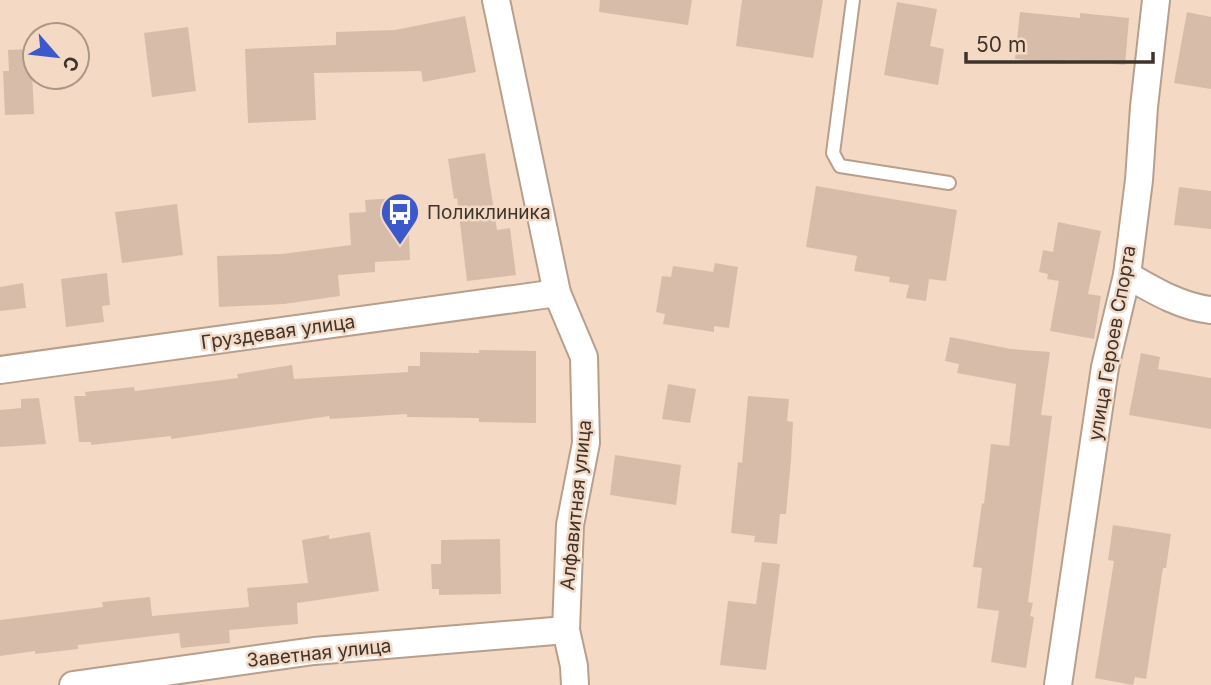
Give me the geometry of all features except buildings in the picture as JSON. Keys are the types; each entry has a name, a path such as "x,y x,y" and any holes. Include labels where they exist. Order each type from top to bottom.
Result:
{"street":[{"name":"Алфавитная улица","path":"496,0 557,293 584,357 586,443 570,525 566,630 575,685"},
{"name":"улица Героев Спорта","path":"1058,685 1105,367 1127,275 1156,0"},
{"path":"1127,275 1160,293 1200,309 1211,310"},
{"name":"Груздевая улица","path":"0,370 557,293"},
{"name":"Заветная улица","path":"73,685 314,651 566,630"}],"lane":[{"path":"853,0 832,153 840,166 949,183"}],"place":[{"name":"Поликлиника","path":"400,246"}]}
